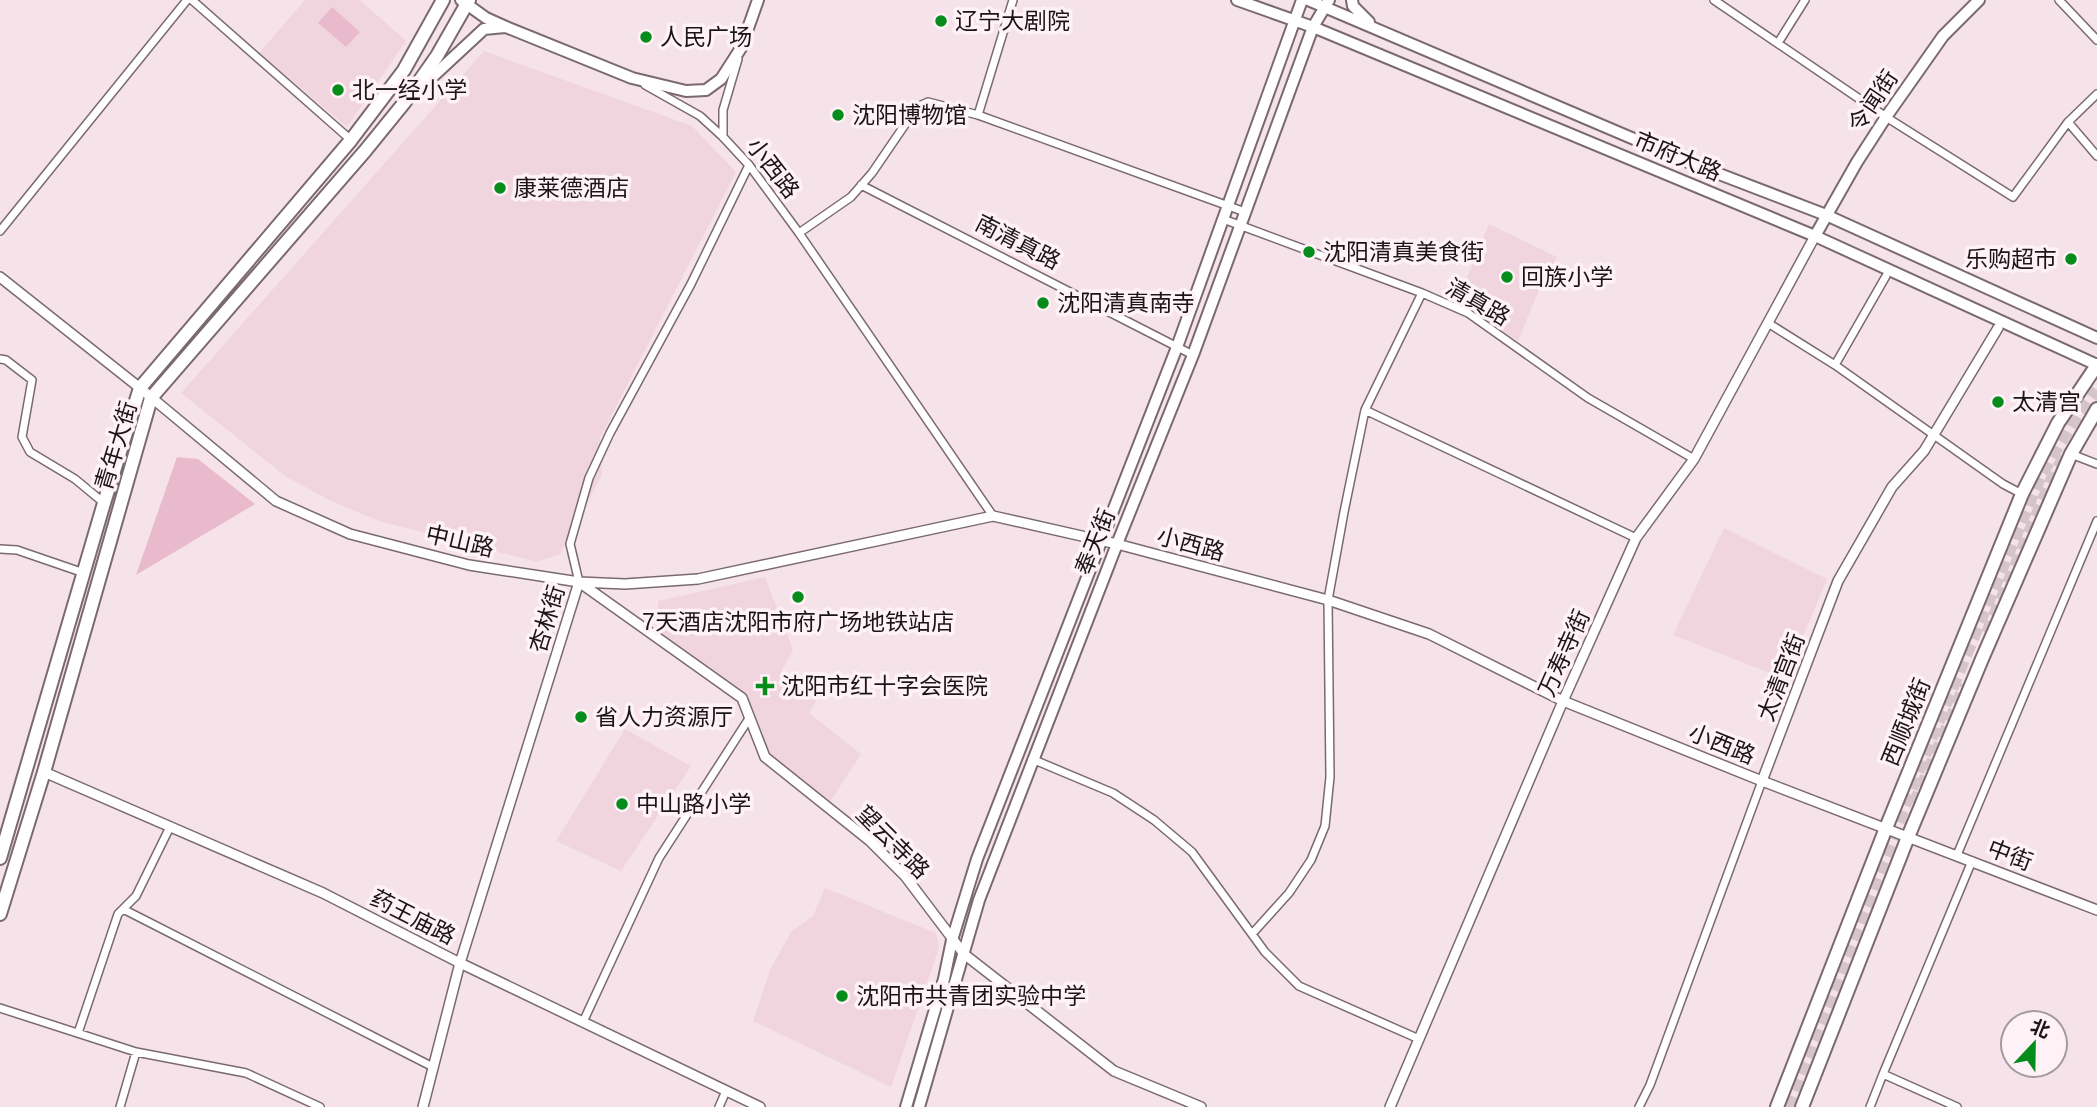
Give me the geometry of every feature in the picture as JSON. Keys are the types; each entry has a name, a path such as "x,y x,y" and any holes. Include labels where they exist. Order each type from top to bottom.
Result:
{"main road":[{"name":"青年大街","path":"0,858 140,388 351,140 404,70 443,0"},
{"path":"466,2 486,18 632,78 686,91 706,90 721,79 741,48 758,0"},
{"name":"市府大路","path":"1237,0 1313,27 1815,236 2097,365"},
{"name":"奉天街","path":"906,1107 977,859 1177,347 1302,0"},
{"name":"市府大路","path":"1308,0 1327,3 1373,27 1688,162 1826,215 2097,338"},
{"path":"1352,0 1353,6 1373,27"},
{"name":"令闻街","path":"1815,236 1886,117 1943,36 1979,0"},
{"name":"青年大街","path":"0,914 44,772 151,398 404,103 437,56 466,2"},
{"name":"奉天街","path":"919,1107 979,900 1032,759 1194,355 1313,27 1327,3"},
{"path":"404,103 484,29 506,27"},
{"name":"西顺城街","path":"1777,1107 1886,828 2022,494 2058,423 2097,365"},
{"name":"西顺城街","path":"1802,1107 1908,837 1982,659 2071,454 2097,409"}],"street":[{"path":"0,231 190,0 351,140"},
{"path":"978,115 1013,0"},
{"path":"1714,0 1886,117 2013,197 2068,122 2097,94"},
{"path":"1778,43 1805,0"},
{"path":"2059,0 2097,40"},
{"path":"723,137 723,110 741,48"},
{"name":"小西路","path":"632,78 700,116 748,165 799,233 993,516 1117,544 1328,600 1429,634 1563,701 1908,837"},
{"path":"799,233 850,197 872,173 917,107 928,102 978,115 1245,212"},
{"path":"2068,122 2097,156"},
{"name":"杏林街","path":"423,1107 460,963 579,582 570,544 589,478 610,433 691,284 748,165"},
{"name":"南清真路","path":"861,185 1194,355"},
{"name":"清真路","path":"1223,219 1422,293 1468,313 1588,398 1694,459"},
{"name":"万寿寺街","path":"1391,1107 1563,701 1636,538 1694,459 1815,236"},
{"path":"1835,365 1886,276"},
{"name":"中山路","path":"0,277 276,501 350,534 470,565 579,582 625,584 698,579 993,516"},
{"path":"1252,934 1311,860 1325,826 1330,777 1328,600 1365,410 1422,293"},
{"path":"1768,323 1835,365 2022,494"},
{"name":"太清宫街","path":"1639,1107 1650,1085 1838,581 1892,487 1924,452 1998,328"},
{"path":"0,359 6,360 32,380 22,437 30,452 75,479 104,503"},
{"path":"1365,410 1636,538"},
{"path":"2071,454 2097,464"},
{"path":"1957,855 2097,522"},
{"path":"0,558 3,549 17,550 84,573"},
{"name":"望云寺路","path":"579,582 742,698 765,757 870,841 905,876 964,954 1114,1071 1201,1107"},
{"path":"583,1022 659,858 750,717"},
{"path":"1032,759 1113,793 1154,820 1192,852 1265,952 1299,986 1419,1039"},
{"name":"药王庙路","path":"44,772 323,893 460,963 760,1107"},
{"path":"78,1033 118,914 136,895 170,827"},
{"name":"中街","path":"1908,837 2096,906"},
{"path":"1870,1107 1972,861"},
{"path":"123,909 433,1067"},
{"path":"0,1008 136,1052 246,1073 320,1107"},
{"path":"120,1107 136,1052"},
{"path":"1883,1074 1957,1107"},
{"path":"719,1107 726,1091"}],"shaded area":[{"name":"北一经小学","path":"305,0 360,0 406,41 347,127 259,53"},
{"path":"332,7 360,32 346,47 318,23"},
{"path":"484,51 692,126 736,172 600,438 602,475 560,554 537,562 379,521 329,500 285,476 181,393"},
{"name":"回族小学","path":"1489,224 1557,257 1536,297 1518,341 1457,301"},
{"path":"177,457 198,459 255,504 136,575"},
{"path":"1724,528 1827,579 1785,679 1673,635"},
{"name":"沈阳市红十字会医院","path":"765,577 793,650 781,672 817,700 809,713 861,754 830,802 768,754 749,702 658,631 658,601"},
{"name":"中山路小学","path":"625,729 691,766 621,871 556,841"},
{"name":"沈阳市共青团实验中学","path":"825,888 936,933 939,948 891,1087 753,1021 770,970 791,932 813,916"}],"tunnel":[{"path":"1787,1107 1932,737 2041,475 2073,422 2097,390"},
{"path":"1987,633 2055,471 2069,452"},
{"path":"1914,804 1965,685"}],"place":[{"name":"辽宁大剧院","path":"941,21"},
{"name":"人民广场","path":"646,37"},
{"name":"北一经小学","path":"338,90"},
{"name":"沈阳博物馆","path":"838,115"},
{"name":"康莱德酒店","path":"500,188"},
{"name":"沈阳清真美食街","path":"1309,252"},
{"name":"乐购超市","path":"2071,259"},
{"name":"回族小学","path":"1507,277"},
{"name":"沈阳清真南寺","path":"1043,303"},
{"name":"太清宫","path":"1998,402"},
{"name":"7天酒店沈阳市府广场地铁站店","path":"798,597"},
{"name":"沈阳市红十字会医院","path":"765,686"},
{"name":"省人力资源厅","path":"581,717"},
{"name":"中山路小学","path":"622,804"},
{"name":"沈阳市共青团实验中学","path":"842,996"}]}
